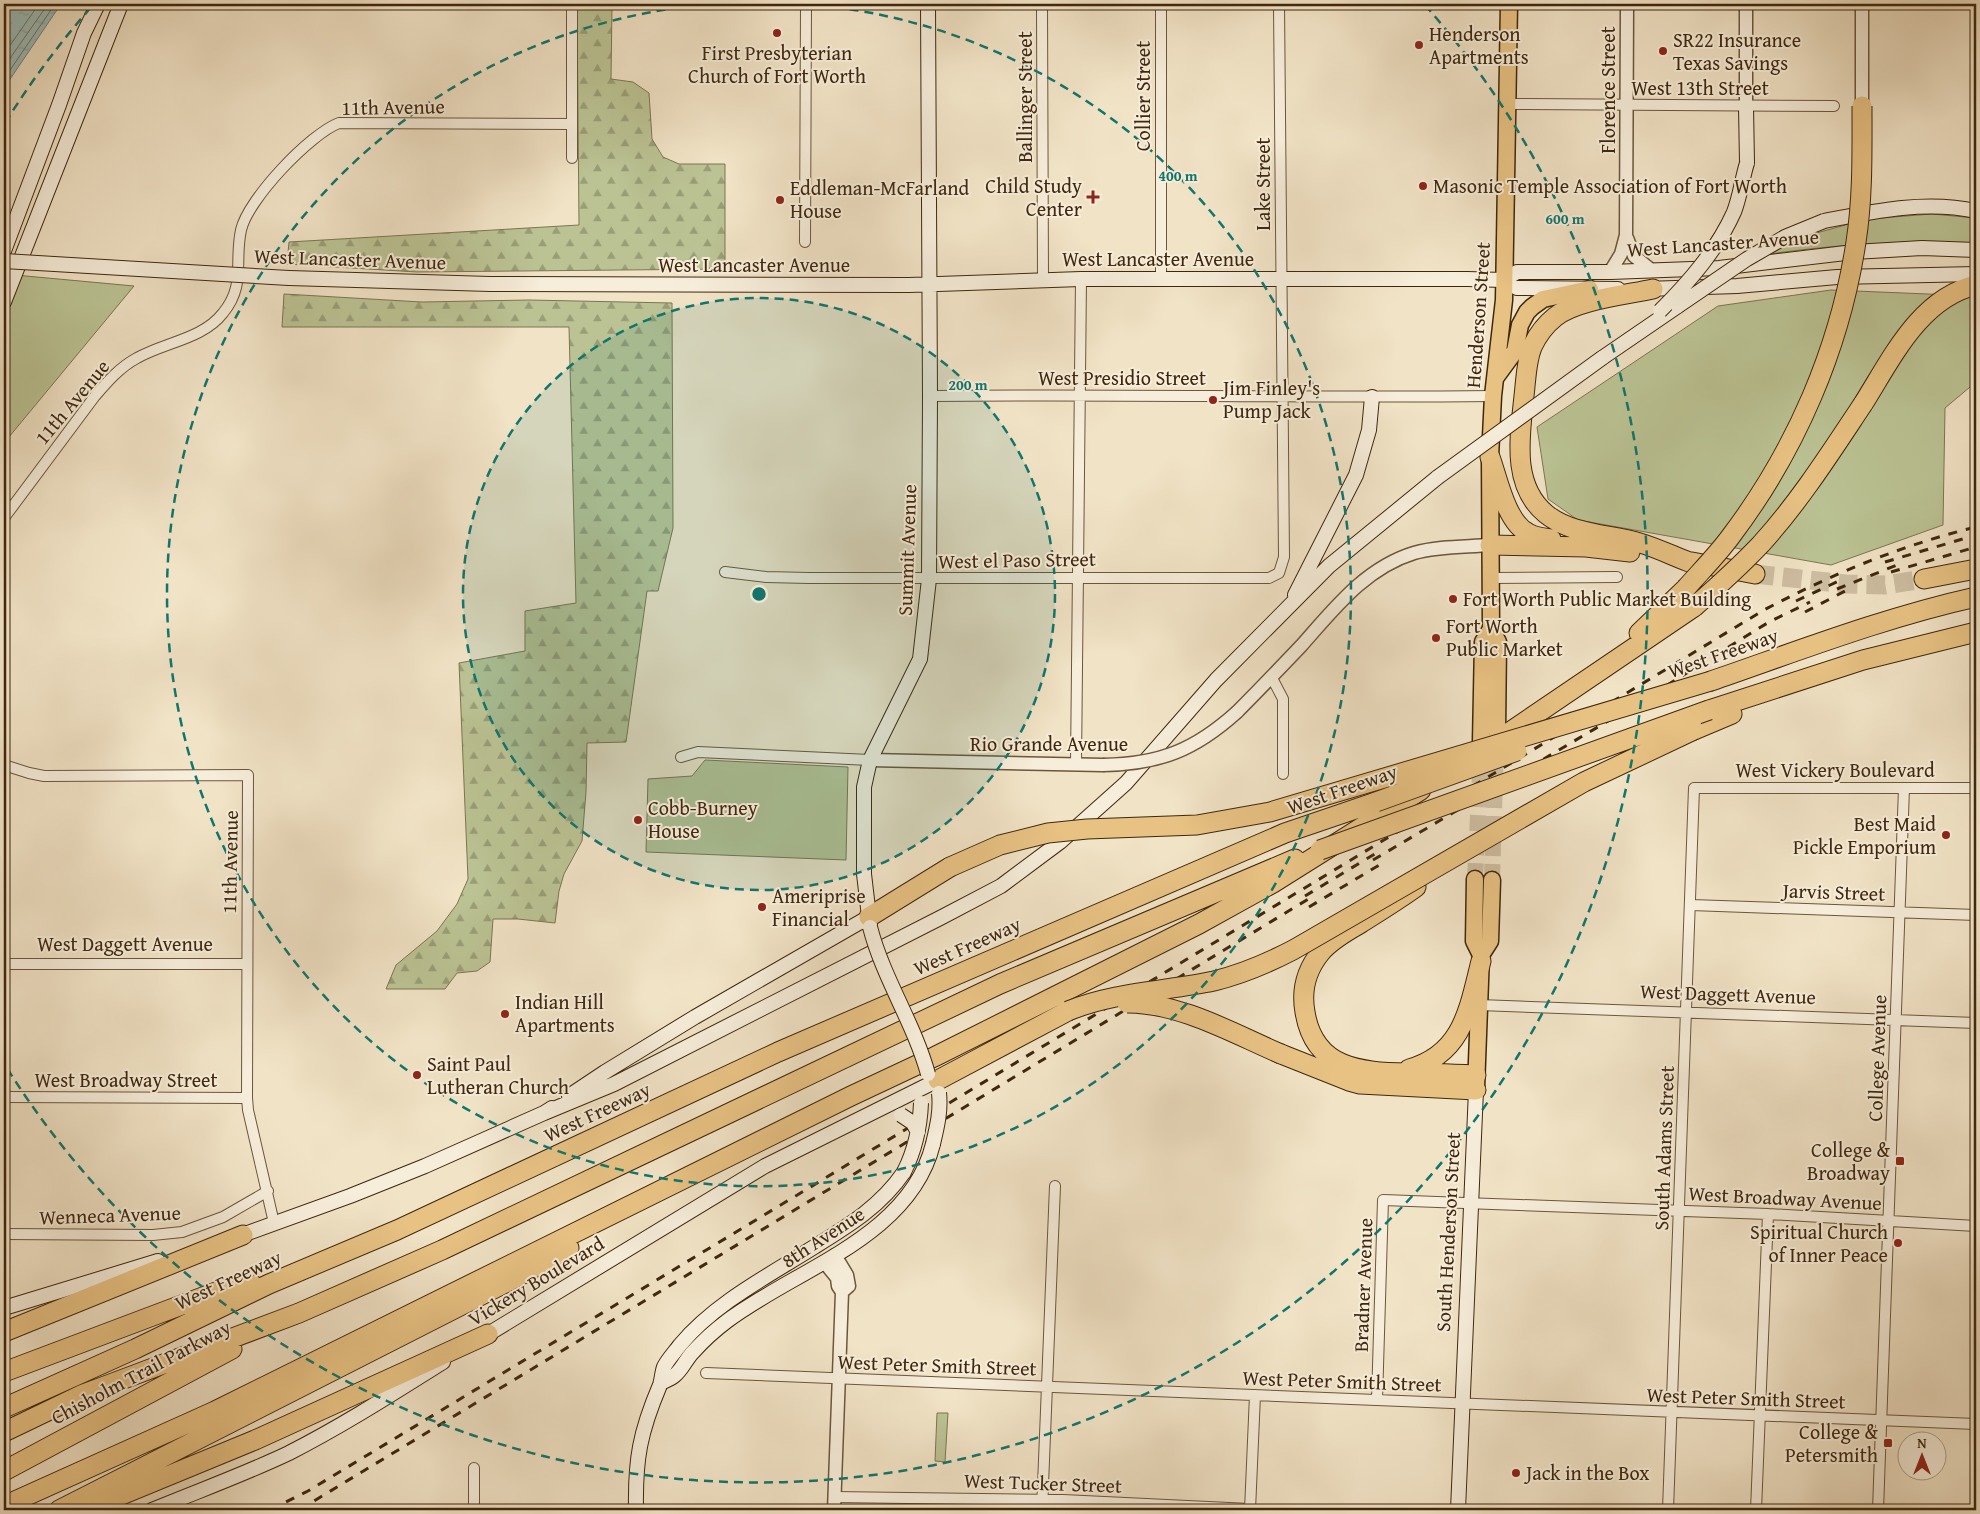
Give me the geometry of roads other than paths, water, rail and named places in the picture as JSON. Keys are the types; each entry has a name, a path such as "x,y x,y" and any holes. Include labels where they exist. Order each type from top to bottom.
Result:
{"highway":[{"path":"1594,674 1686,588 1731,537 1764,488 1799,425 1818,381 1840,315 1856,242 1862,173 1862,106"},
{"path":"4,1506 214,1411 780,1131 934,1057 1207,920 1273,883 1456,768 1694,607 1731,574 1762,542 1814,477 1920,318 1942,299 1954,292 1976,285"},
{"path":"1652,289 1573,307 1556,316 1542,331 1532,347 1528,364 1521,434 1521,467 1525,484 1533,499 1544,512 1558,522 1576,529 1640,543 1689,562"},
{"path":"1490,457 1510,513 1523,530 1533,535 1586,547 1689,562 1754,574"},
{"path":"1490,545 1586,547"},
{"path":"1924,579 1976,569"},
{"name":"West Freeway","path":"4,1408 135,1349 269,1284 398,1230 770,1056 1285,833 1857,631 1952,602 1976,597"},
{"path":"4,1432 81,1395 299,1313 442,1250 1000,984 1284,863 1699,714 1863,660 1976,632"},
{"path":"931,1084 1068,1011 1091,1002 1216,980 1265,964 1293,950 1592,778 1708,724 1863,660"},
{"path":"870,922 950,867 1000,846 1048,832 1197,825 1270,812 1711,681"},
{"path":"1467,849 1398,900 1343,934 1323,950 1311,967 1303,995 1311,1034 1316,1043 1327,1055 1343,1065 1354,1069 1476,1082"},
{"path":"1394,1072 1416,1067 1432,1060 1453,1042 1467,1014 1481,958"},
{"path":"1068,1011 1120,1003 1156,1005 1195,1017 1281,1054 1360,1084 1476,1082"},
{"path":"94,1502 519,1276 780,1131"},
{"path":"4,1332 243,1235"},
{"path":"4,1372 224,1289 269,1284"},
{"name":"Chisholm Trail Parkway","path":"4,1471 299,1313"},
{"path":"59,1510 94,1502 255,1440 488,1334"}],"main road":[{"path":"4,251 60,105 84,33 98,4"},
{"path":"6,296 103,47 122,4"},
{"name":"Summit Avenue","path":"928,4 929,579 920,659 870,760 864,787 863,826 864,874 870,922 881,961 914,1034 931,1084"},
{"name":"Henderson Street","path":"1497,732 1498,642 1491,629 1490,457 1493,396 1503,315 1509,4"},
{"path":"1632,336 1685,286 1719,239 1734,211 1746,163 1746,106"},
{"path":"544,1113 614,1084 1001,886 1060,842 1126,783 1216,680 1329,566 1438,477 1632,336 1747,260 1785,237 1824,221 1877,211 1920,207 1976,211"},
{"name":"West Lancaster Avenue","path":"1504,280 1517,272 1610,272 1650,269 1719,268 1854,252 1903,249 1976,250"},
{"name":"West Lancaster Avenue","path":"4,261 289,278 490,284 929,285 1081,279 1282,278 1504,280 1517,288 1652,289 1737,286 1837,276 1976,274"},
{"path":"1837,276 1905,268 1976,267"},
{"path":"1496,377 1515,351 1520,325 1526,312 1543,299 1590,289"},
{"path":"1286,611 1356,475 1369,430 1372,397"},
{"name":"Henderson Street","path":"1481,742 1483,642 1491,629"},
{"name":"South Henderson Street","path":"1458,1510 1481,958 1474,941 1475,879"},
{"name":"South Henderson Street","path":"1481,958 1490,941 1492,880"},
{"name":"West Freeway","path":"4,1308 243,1235 415,1170 544,1113 605,1072 751,984 870,922"},
{"name":"8th Avenue","path":"636,1510 635,1480 641,1437 649,1410 661,1383 664,1367 685,1340 708,1317 750,1287 862,1216 884,1197 904,1172 915,1146 921,1103 931,1084"},
{"name":"8th Avenue","path":"661,1383 675,1375 693,1352 729,1320 872,1230 897,1209 913,1188 928,1159 938,1124 940,1106 931,1084"},
{"name":"Vickery Boulevard","path":"152,1510 274,1460 314,1440 382,1401 488,1334 733,1185 796,1150 931,1084"},
{"path":"868,1114 901,1115 913,1123 918,1132"}],"street":[{"path":"572,4 572,158"},
{"path":"805,242 806,4"},
{"name":"Ballinger Street","path":"1042,4 1043,280"},
{"name":"Collier Street","path":"1161,4 1161,279"},
{"name":"Lake Street","path":"1279,4 1284,557 1279,573"},
{"name":"Florence Street","path":"1610,272 1620,256 1626,236 1627,4"},
{"path":"1746,4 1746,106"},
{"path":"1862,4 1862,106"},
{"name":"West 13th Street","path":"1506,104 1834,106"},
{"name":"11th Avenue","path":"4,518 109,380 135,359 198,333 217,321 236,294 240,233 252,205 260,193 298,154 330,126 339,123 572,124"},
{"name":"Florence Street","path":"1626,236 1634,256 1650,269"},
{"path":"1076,764 1081,279"},
{"name":"West Presidio Street","path":"930,396 1493,396"},
{"name":"Rio Grande Avenue","path":"681,757 698,752 870,760 1121,764 1165,756 1200,741 1237,712 1272,678 1351,590 1377,570 1424,551 1490,545"},
{"name":"West el Paso Street","path":"725,572 766,577 929,579 1078,577 1269,578 1279,573"},
{"path":"1491,578 1617,578"},
{"path":"1272,678 1284,699 1284,774"},
{"name":"11th Avenue","path":"4,765 44,776 248,775 247,1098 248,1110 274,1223"},
{"name":"West Vickery Boulevard","path":"1694,788 1976,788"},
{"name":"South Adams Street","path":"1668,1510 1694,788"},
{"name":"College Avenue","path":"1878,1510 1904,788"},
{"name":"Jarvis Street","path":"1691,905 1976,915"},
{"name":"West Daggett Avenue","path":"4,964 247,964"},
{"name":"West Daggett Avenue","path":"1479,1005 1976,1023"},
{"name":"West Broadway Street","path":"4,1097 247,1098"},
{"path":"1042,1510 1055,1186"},
{"name":"Wenneca Avenue","path":"4,1234 153,1235 182,1232 223,1217 268,1191"},
{"name":"West Broadway Avenue","path":"1383,1200 1680,1210 1976,1226"},
{"name":"Bradner Avenue","path":"1377,1400 1383,1200"},
{"path":"1756,1510 1768,1214"},
{"path":"829,1258 838,1286 842,1292 834,1510"},
{"name":"West Peter Smith Street","path":"706,1373 1976,1424"},
{"path":"1250,1510 1255,1395"},
{"path":"474,1468 474,1510"},
{"name":"West Tucker Street","path":"834,1497 1043,1499 1250,1510"}],"water":[{"path":"4,4 61,4 4,88"}],"tunnel":[{"path":"1755,574 1846,584 1885,585 1924,579"},
{"path":"1492,880 1496,747"},
{"path":"1475,879 1481,752"}],"railway":[{"path":"270,1510 308,1491 1764,610 1815,584 1868,562 1921,542 1976,527"},
{"path":"1885,562 1976,535"},
{"path":"1891,572 1976,547"},
{"path":"1837,589 1897,565"},
{"path":"1796,601 1843,579"},
{"path":"1805,612 1847,590"},
{"path":"1373,860 1635,705 1769,622 1810,602"},
{"path":"1305,896 1378,852"},
{"path":"1309,907 1386,861"},
{"path":"299,1510 1315,895"}],"place":[{"name":"First Presbyterian Church of Fort Worth","path":"777,33"},
{"name":"Henderson Apartments","path":"1419,45"},
{"name":"SR22 Insurance Texas Savings","path":"1663,51"},
{"name":"Masonic Temple Association of Fort Worth","path":"1423,186"},
{"name":"Child Study Center","path":"1093,197"},
{"name":"Eddleman-McFarland House","path":"780,200"},
{"name":"Jim Finley's Pump Jack","path":"1213,400"},
{"name":"Fort Worth Public Market Building","path":"1453,599"},
{"name":"Fort Worth Public Market","path":"1436,638"},
{"name":"Cobb-Burney House","path":"638,820"},
{"name":"Best Maid Pickle Emporium","path":"1946,835"},
{"name":"Ameriprise Financial","path":"762,907"},
{"name":"Indian Hill Apartments","path":"505,1014"},
{"name":"Saint Paul Lutheran Church","path":"417,1075"},
{"name":"College & Broadway","path":"1900,1161"},
{"name":"Spiritual Church of Inner Peace","path":"1898,1243"},
{"name":"College & Petersmith","path":"1888,1443"},
{"name":"Jack in the Box","path":"1516,1473"}]}
